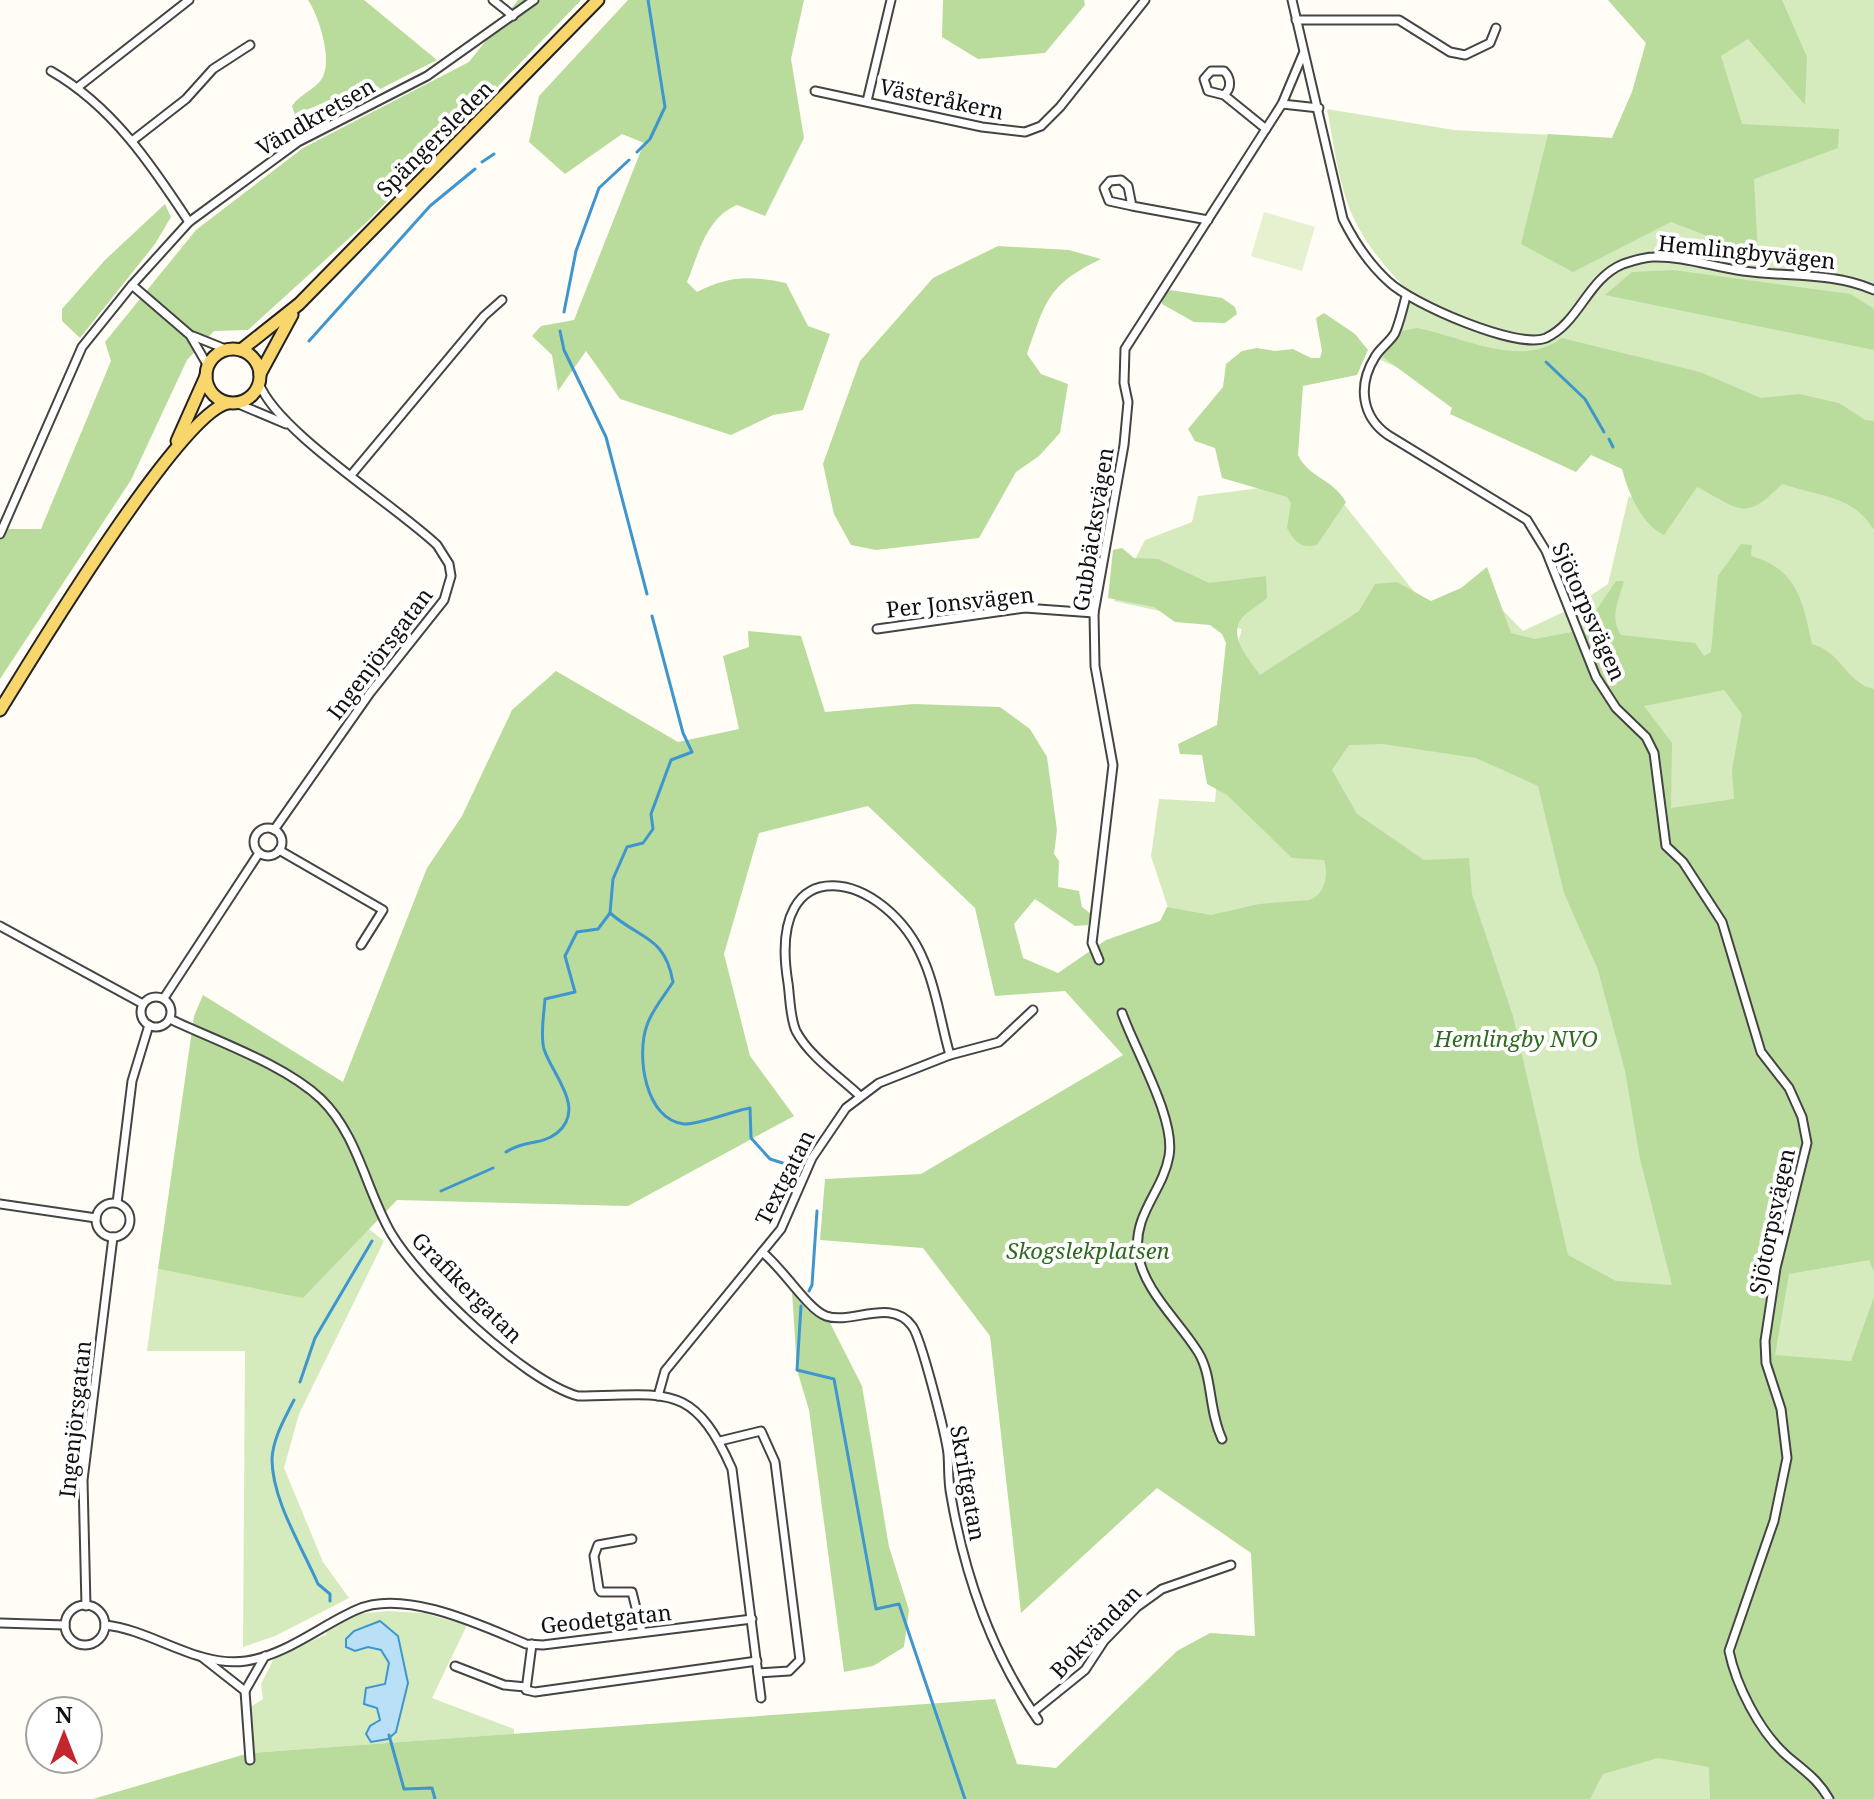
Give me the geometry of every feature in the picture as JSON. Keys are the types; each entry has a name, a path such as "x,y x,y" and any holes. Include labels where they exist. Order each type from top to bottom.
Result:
{"main road":[{"name":"Spängersleden","path":"163,466 195,408 207,371 220,353 234,350 299,304 598,0"},
{"name":"Spängersleden","path":"0,710 75,587 163,466 207,412 251,397 299,304"},
{"path":"234,350 254,359 260,379"},
{"path":"207,371 212,393 232,403"}],"street":[{"path":"78,87 189,0"},
{"path":"493,0 513,16"},
{"name":"Vändkretsen","path":"1,528 82,347 189,222 298,142 427,76 534,0"},
{"path":"867,101 891,0"},
{"name":"Västeråkern","path":"815,91 982,127 1032,130 1060,107 1145,0"},
{"name":"Hemlingbyvägen","path":"1292,0 1343,219 1359,249 1406,296 1480,326 1533,341 1543,339 1566,323 1603,275 1650,256 1742,271 1840,279 1874,290"},
{"path":"1296,20 1399,20 1450,52 1465,55 1490,43 1496,28"},
{"path":"132,141 191,95 213,69 250,45"},
{"name":"Gubbäcksvägen","path":"1099,960 1092,943 1113,765 1095,666 1094,613 1124,445 1128,402 1123,363 1125,349 1282,104 1303,54"},
{"path":"51,71 78,87 132,141 189,222"},
{"path":"1224,95 1266,129"},
{"path":"1282,104 1319,108"},
{"path":"1132,206 1124,181 1110,181 1104,188 1109,201 1132,206 1208,220"},
{"path":"132,285 190,335 234,350"},
{"name":"Sjötorpsvägen","path":"1406,296 1394,335 1375,357 1366,378 1364,398 1369,418 1388,435 1520,515 1534,530 1569,603 1596,677 1616,708 1650,745 1666,846 1683,862 1722,922 1761,1052 1789,1088 1802,1117 1807,1143 1782,1242 1765,1341 1766,1363 1781,1409 1787,1458 1774,1521 1729,1651 1732,1669 1769,1737 1816,1778 1829,1799"},
{"path":"352,474 484,316 502,300"},
{"path":"190,335 207,371"},
{"name":"Ingenjörsgatan","path":"164,998 259,853 254,842 256,835 262,829 274,830 370,693 437,612 451,576 444,553 352,474 291,427 267,401 260,379"},
{"name":"Ingenjörsgatan","path":"232,403 291,427"},
{"name":"Per Jonsvägen","path":"877,629 1025,608 1094,613"},
{"path":"259,853 268,856 279,850 281,841 274,830"},
{"path":"279,850 383,910 361,945"},
{"path":"860,1096 795,1029 785,963 787,927 794,904 810,889 834,884 855,889 889,914 909,935 924,961 950,1055"},
{"path":"0,926 143,1004"},
{"path":"150,997 164,998 171,1008 170,1019 162,1026 149,1025 141,1015 143,1004 150,997"},
{"name":"Textgatan","path":"658,1396 665,1371 787,1217 829,1129 860,1096 879,1083 950,1055 999,1042 1033,1010"},
{"path":"1122,1013 1162,1109 1171,1143 1167,1166 1140,1224 1138,1257 1163,1305 1204,1367 1212,1417 1222,1439"},
{"name":"Grafikergatan","path":"170,1019 294,1079 321,1099 348,1136 391,1234 412,1262 521,1366 562,1391 578,1396 658,1396 677,1398 689,1404 720,1441 732,1469 761,1698"},
{"path":"117,1203 132,1081 149,1025"},
{"path":"117,1203 130,1214 130,1225 124,1234 113,1237 102,1234 96,1218 101,1208 117,1203"},
{"path":"0,1204 96,1218"},
{"name":"Ingenjörsgatan","path":"86,1606 83,1480 113,1237"},
{"name":"Skriftgatan","path":"762,1252 781,1266 810,1306 827,1317 891,1313 911,1324 922,1346 948,1451 950,1492 978,1608 1013,1685 1035,1716"},
{"path":"720,1441 761,1431 775,1462 800,1660 789,1671 758,1673"},
{"path":"632,1539 598,1545 594,1556 599,1589 601,1592 632,1592 642,1632"},
{"name":"Bokvändan","path":"1035,1716 1085,1670 1104,1641 1137,1607 1162,1589 1231,1565"},
{"name":"Geodetgatan","path":"105,1625 146,1634 201,1657 244,1661 265,1656 355,1610 376,1603 427,1608 532,1644 752,1619"},
{"path":"86,1606 101,1614 105,1625 102,1636 87,1645 72,1640 65,1625 69,1613 86,1606"},
{"path":"0,1623 65,1625"},
{"path":"526,1687 532,1644"},
{"path":"250,1760 245,1691 265,1656"},
{"path":"201,1657 245,1691"},
{"path":"455,1666 504,1685 526,1687 526,1690 535,1692 757,1661"}],"green space":[{"path":"308,0 364,0 437,60 341,109 332,99 295,115 292,106 315,87 325,72 326,51"},
{"path":"518,0 581,0 367,222 248,330 214,331 187,360 131,480 0,679 0,529 41,529 111,361 105,342 196,230 303,148 469,62"},
{"path":"628,0 804,0 791,59 804,138 765,216 737,205 726,211 711,227 687,282 697,292 740,278 786,283 808,326 830,334 803,410 773,415 731,435 620,399 586,351 558,391 552,355 532,336 541,326 574,320 644,143 622,134 565,174 529,142 539,96"},
{"path":"943,0 1084,0 1085,5 1045,53 978,59 942,37"},
{"name":"Hemlingby NVO","path":"1608,0 1874,0 1874,1799 1255,1799 1284,1696 1167,1166 1091,947 1175,929 1151,856 1159,799 1215,802 1225,684 1242,629 1114,601 1145,540 1192,522 1198,496 1299,483 1331,488 1428,609 1476,583 1523,631 1572,608 1608,584 1629,495 1631,498 1639,474 1376,358 1398,320 1405,288 1357,225 1342,186 1327,109 1454,130 1612,138 1632,92 1646,43"},
{"path":"1608,0 1782,0 1807,57 1805,105 1748,39 1721,56 1742,124 1839,129 1838,148 1754,179 1758,255 1671,222 1573,272 1521,244 1548,134 1612,138 1632,92 1646,43"},
{"path":"165,204 171,217 155,244 80,338 62,321 62,309 105,260"},
{"path":"1264,212 1315,227 1302,271 1251,256"},
{"path":"998,246 1069,250 1101,259 1069,277 1051,296 1027,354 1041,374 1068,384 1060,433 1039,456 1016,472 979,538 876,550 851,545 834,514 823,464 860,361 933,278"},
{"path":"1673,270 1851,294 1874,309 1874,350 1605,295 1632,272"},
{"path":"1170,290 1222,298 1235,307 1237,314 1225,323 1194,322 1162,304 1162,296"},
{"path":"1324,313 1355,334 1368,350 1357,375 1303,386 1298,455 1308,469 1334,488 1346,502 1317,545 1307,546 1295,540 1287,528 1291,503 1287,497 1222,478 1215,448 1195,441 1188,429 1223,387 1226,364 1242,351 1257,348 1275,351 1293,349 1311,358 1320,358 1322,351 1316,318"},
{"path":"1417,328 1510,351 1546,347 1562,338 1700,372 1761,398 1799,394 1839,403 1865,420 1874,421 1874,530 1865,518 1845,503 1782,484 1750,508 1733,506 1697,487 1664,535 1642,515 1622,469 1591,455 1576,472 1450,414 1452,408 1383,357 1397,332"},
{"name":"Hemlingby NVO","path":"1741,544 1752,545 1751,555 1780,570 1796,590 1812,644 1830,654 1857,681 1874,689 1874,1272 1869,1260 1789,1274 1775,1355 1851,1361 1874,1297 1874,1799 1710,1799 1709,1767 1658,1758 1603,1774 1590,1799 93,1799 249,1753 995,1699 1017,1764 1056,1768 1177,1651 1210,1633 1255,1636 1251,1553 1157,1488 1021,1613 990,1336 923,1248 820,1240 825,1179 921,1174 1123,1055 1065,991 995,996 975,908 868,806 759,833 724,954 750,1056 794,1116 628,1206 397,1200 303,1298 158,1269 194,1016 203,995 343,1082 427,868 462,816 512,710 556,671 678,742 739,729 723,656 749,647 748,631 801,636 825,712 914,704 1000,707 1030,729 1047,757 1057,830 1054,854 1059,861 1058,887 1079,891 1082,907 1091,914 1088,925 1075,926 1035,899 1014,924 1023,958 1058,973 1106,940 1160,921 1167,907 1211,915 1259,904 1309,900 1319,894 1326,877 1324,860 1292,858 1227,795 1207,784 1202,755 1180,754 1178,744 1217,725 1226,643 1222,634 1210,625 1175,622 1154,607 1108,598 1113,550 1122,548 1134,558 1158,559 1209,583 1266,576 1267,598 1242,618 1237,633 1242,648 1260,675 1359,611 1375,584 1397,582 1431,601 1461,588 1487,567 1511,633 1535,639 1583,630 1616,581 1624,581 1615,615 1621,635 1695,643 1704,656 1711,652 1718,576","holes":["1724,690 1742,714 1732,770 1734,799 1671,808 1672,743 1644,706","1383,744 1476,758 1538,786 1564,893 1598,970 1625,1071 1640,1159 1672,1285 1616,1281 1568,1255 1513,1016 1472,894 1469,858 1424,860 1357,814 1332,770 1349,745"]},
{"path":"369,1229 384,1241 299,1414 284,1468 323,1562 349,1598 275,1636 243,1647 245,1351 147,1351 158,1269 303,1297"},
{"path":"792,1292 807,1310 829,1321 862,1386 889,1547 909,1610 904,1647 873,1666 844,1672 809,1410 797,1370"},
{"path":"387,1611 423,1613 467,1625 432,1698 514,1729 514,1734 249,1753 246,1710 263,1699 261,1684 274,1658 327,1634 324,1630 357,1614","holes":["398,1636 388,1739 377,1708 389,1663 381,1650 368,1647"]}],"water":[{"path":"380,1621 398,1636 408,1683 396,1732 388,1739 371,1742 366,1734 370,1726 380,1720 377,1708 364,1704 366,1688 385,1684 389,1663 381,1650 368,1647 355,1651 346,1647 346,1639 354,1631"}],"waterway":[{"path":"637,152 650,139 665,107 648,0"},
{"path":"482,162 494,154"},
{"path":"564,312 576,251 599,188 629,160"},
{"path":"309,341 430,206 475,169"},
{"path":"560,331 564,350 606,437 647,594"},
{"path":"1546,362 1585,399 1604,432"},
{"path":"1609,439 1613,447"},
{"path":"506,1152 551,1137 565,1123 569,1113 565,1091 543,1043 545,999 575,992 565,956 577,932 598,929 610,913 613,879 627,847 643,843 653,829 651,814 671,760 692,752 683,733 652,616"},
{"path":"610,913 658,947 673,982 649,1019 644,1038 647,1084 660,1111 671,1120 684,1124 750,1108 751,1138 770,1159 792,1166"},
{"path":"441,1191 493,1168"},
{"path":"809,1291 817,1211"},
{"path":"300,1382 315,1338 372,1241"},
{"path":"801,1306 797,1370 834,1379 876,1609 899,1604 965,1799"},
{"path":"294,1400 275,1443 273,1475 289,1523 318,1584 330,1594 330,1601"},
{"path":"389,1735 404,1789 432,1788 435,1799"}],"park label":[{"name":"Skogslekplatsen","path":"1088,1250"}]}
